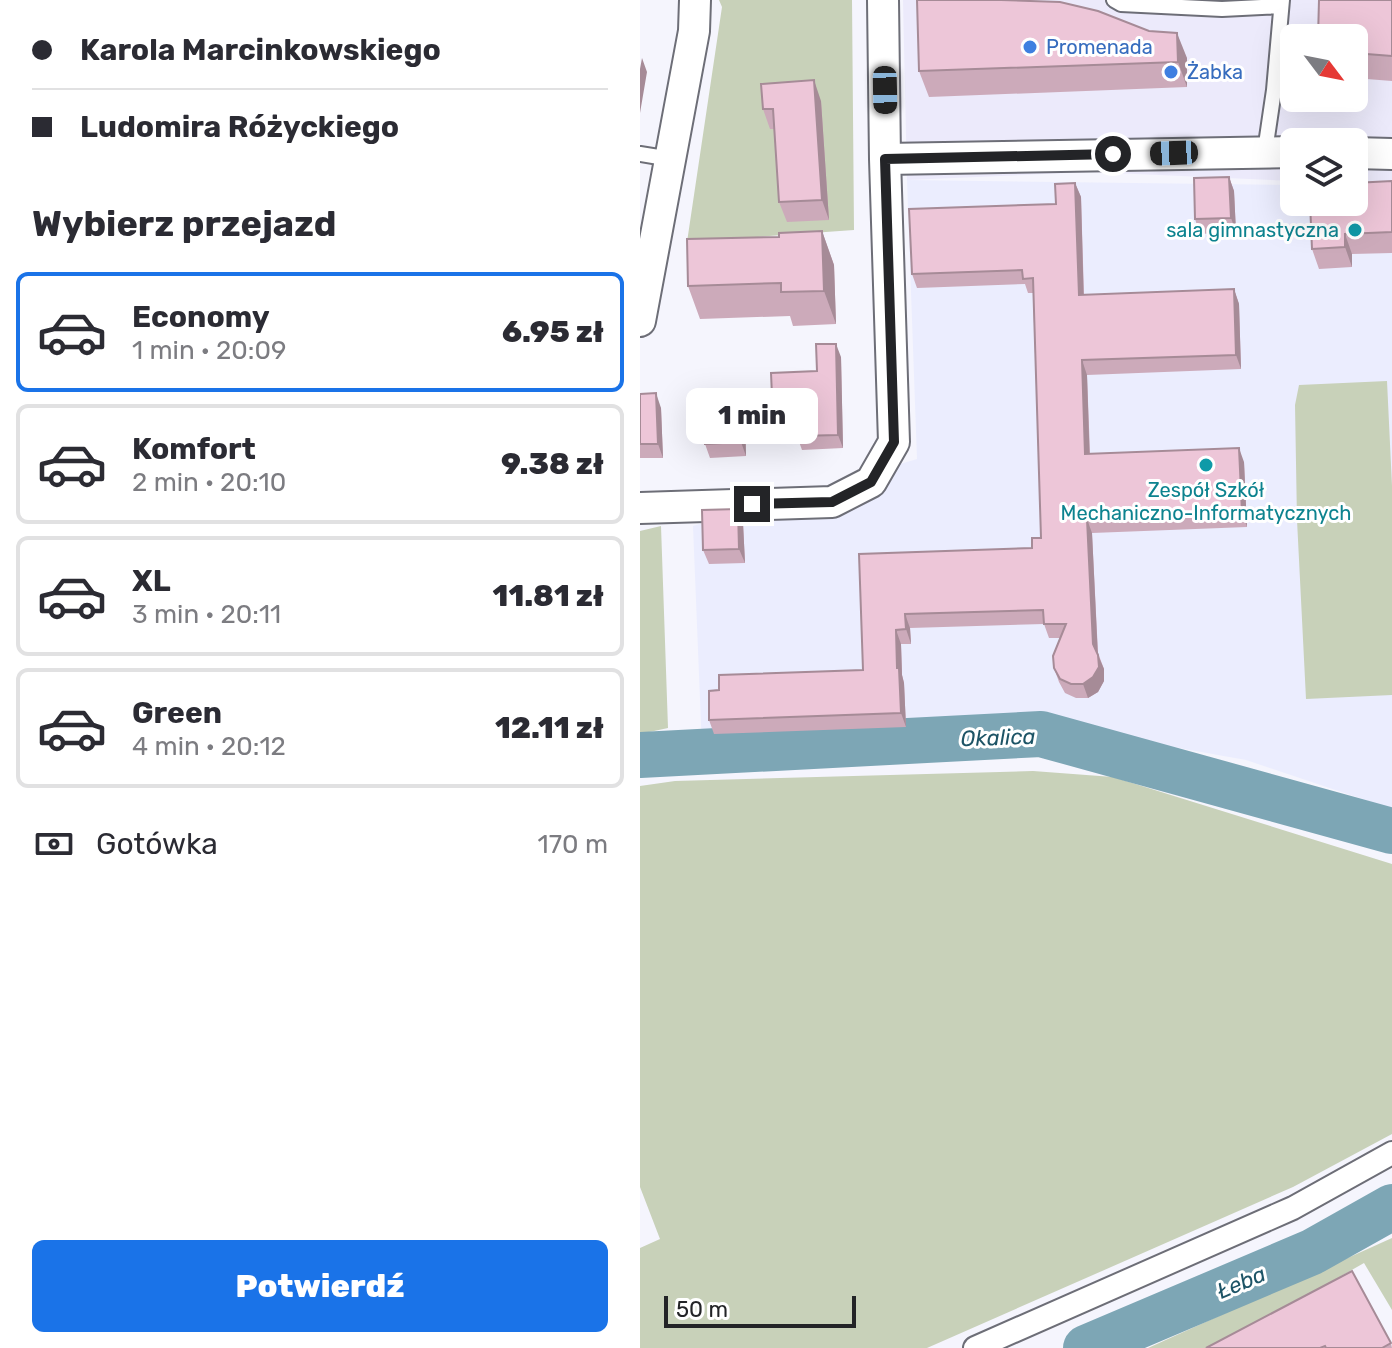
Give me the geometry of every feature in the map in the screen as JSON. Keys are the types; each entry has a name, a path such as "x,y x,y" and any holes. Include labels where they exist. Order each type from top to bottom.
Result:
{"street":[{"path":"640,321 694,31 695,0"},
{"path":"640,508 832,502 871,482 894,442 883,0"},
{"path":"885,159 1280,152"},
{"path":"1368,153 1392,154"},
{"path":"975,1348 1293,1208 1392,1153"}],"lane":[{"path":"1119,1 1222,9 1282,3 1274,90 1280,152"},
{"path":"640,154 671,159"}],"shaded area":[{"path":"903,0 1392,0 1392,185 1368,184 1368,128 1280,128 1280,180 1090,172 907,180"},
{"path":"907,180 1280,185 1280,216 1368,216 1368,197 1392,188 1392,809 1246,760 1028,721 702,749 693,526 917,459"}],"green space":[{"path":"719,0 852,0 854,230 687,242 722,7"},
{"path":"1387,381 1392,486 1392,695 1306,699 1297,520 1295,405 1299,385"},
{"path":"661,526 668,728 640,734 640,531"},
{"path":"1033,771 1113,777 1392,864 1392,1134 1293,1187 927,1348 640,1348 640,1248 660,1239 640,1187 640,786 675,781"},
{"path":"1392,1238 1392,1310 1364,1263 1215,1348 1148,1348"}],"building":[{"path":"917,0 1060,2 1098,11 1149,31 1177,33 1178,62 919,71"},
{"path":"1319,0 1392,0 1392,56 1368,54 1368,24 1318,24"},
{"path":"814,80 822,200 779,202 773,109 763,109 761,84"},
{"path":"1229,177 1231,218 1195,219 1194,178"},
{"path":"1392,181 1392,232 1345,234 1345,247 1312,249 1311,216 1368,216 1368,182"},
{"name":"Zespół Szkół Mechaniczno-Informatycznych","path":"1075,183 1079,295 1234,289 1236,355 1082,360 1085,454 1239,448 1242,513 1087,519 1093,644 1099,667 1093,677 1083,684 1071,684 1060,679 1054,668 1053,656 1066,624 1044,624 1043,610 905,614 906,629 896,630 901,713 709,720 709,691 719,690 719,675 863,670 859,554 1032,548 1032,538 1041,538 1033,278 1023,279 1022,270 912,274 909,209 1056,204 1055,184"},
{"path":"822,231 824,291 781,292 781,283 688,286 687,239 779,237 779,233"},
{"path":"816,344 836,344 838,435 797,436 796,395 772,396 771,373 817,371"},
{"path":"656,393 658,444 640,444 640,394"},
{"path":"740,407 741,442 705,444 704,409"},
{"path":"738,509 739,549 703,550 702,510"},
{"path":"1352,1271 1391,1343 1382,1348 1206,1348"}],"waterway":[{"name":"Okalica","path":"640,755 1041,734 1392,831"},
{"name":"Łeba","path":"1086,1348 1312,1252 1392,1207"}],"place":[{"name":"Promenada","path":"1030,47"},
{"name":"Żabka","path":"1171,72"},
{"name":"sala gimnastyczna","path":"1355,230"},
{"name":"Zespół Szkół Mechaniczno-Informatycznych","path":"1206,465"}],"route":[{"path":"752,504 832,502 871,482 894,442 885,159 1113,154"}]}
